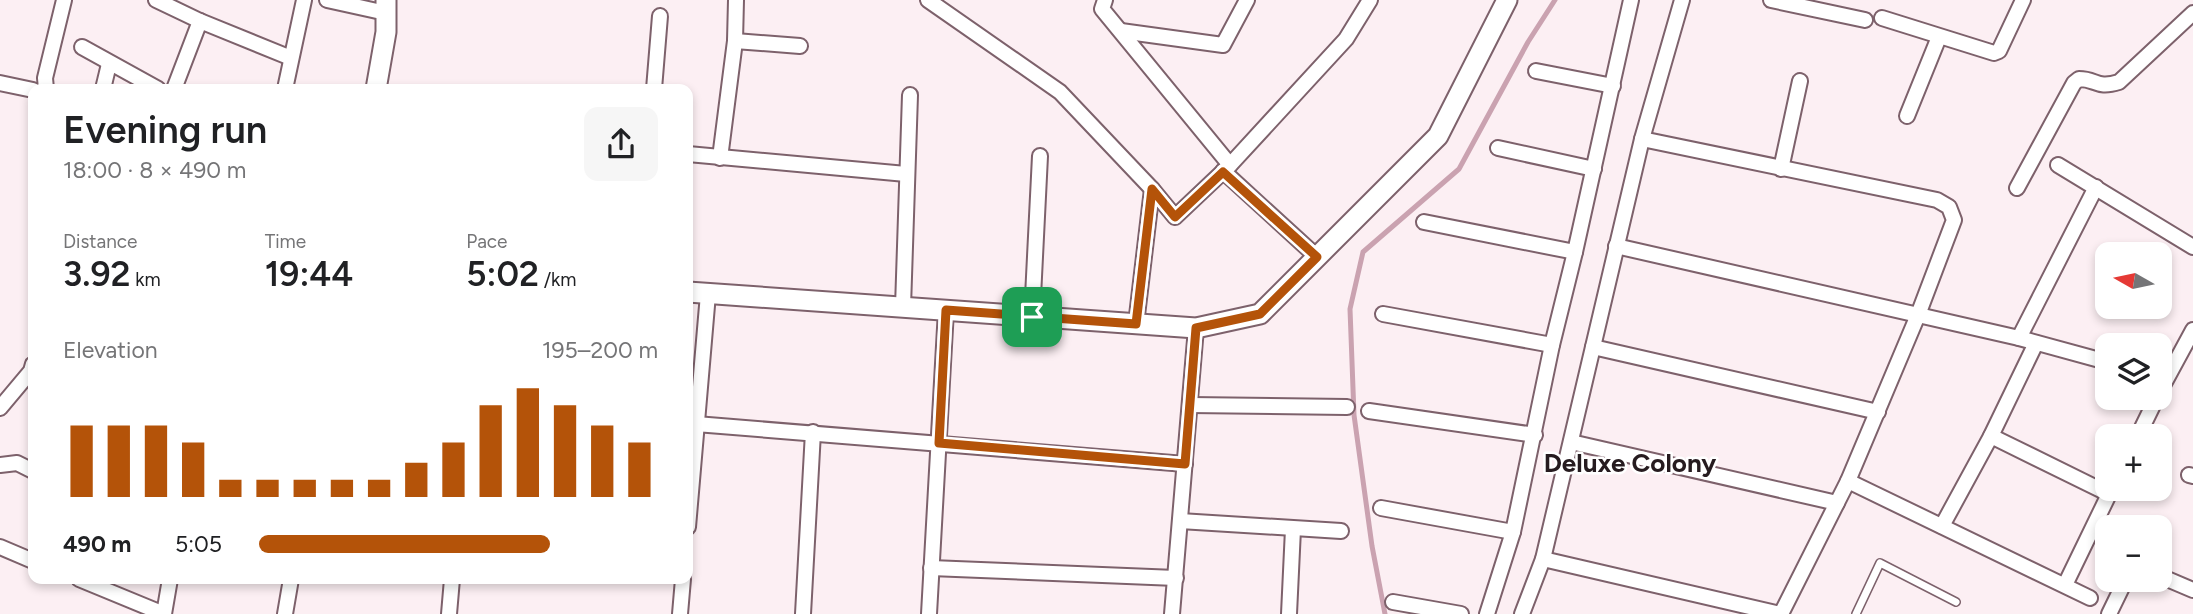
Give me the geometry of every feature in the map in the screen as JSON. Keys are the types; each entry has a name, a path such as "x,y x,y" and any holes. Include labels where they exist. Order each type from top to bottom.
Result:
{"street":[{"path":"46,84 45,78 64,0"},
{"path":"156,0 291,58"},
{"path":"286,84 304,0"},
{"path":"327,0 386,6 386,32 377,84"},
{"path":"720,158 735,41 736,0"},
{"path":"928,0 1060,92 1175,217 1227,168 1346,38 1370,0"},
{"path":"1105,0 1102,9 1227,168 1317,257"},
{"path":"1121,31 1223,45 1247,0"},
{"path":"693,463 698,293 1196,328 1260,314 1438,136 1507,0"},
{"path":"1487,614 1513,532 1552,345 1631,0"},
{"path":"1522,614 1543,559 1642,139 1682,0"},
{"path":"1771,0 1865,20"},
{"path":"1882,18 1990,53 2000,51 2023,0"},
{"path":"2017,188 2074,83 2079,79 2108,86 2119,82 2193,13"},
{"path":"654,84 660,16"},
{"path":"176,84 200,21"},
{"path":"1907,116 1939,37"},
{"path":"735,41 800,46"},
{"path":"82,47 148,84"},
{"path":"104,84 109,64"},
{"path":"1536,71 1613,86"},
{"path":"1781,169 1800,81"},
{"path":"0,83 28,89"},
{"path":"903,307 911,94"},
{"path":"1543,559 1780,614 1848,481 1918,315 1954,220 1950,208 1937,200 1642,139"},
{"path":"1498,148 1594,169"},
{"path":"693,155 906,174"},
{"path":"1032,317 1040,156"},
{"path":"2058,164 2193,247"},
{"path":"2019,338 2095,187"},
{"path":"1136,324 1152,189"},
{"path":"1424,222 1575,253"},
{"path":"1616,246 2019,338 2095,359"},
{"path":"929,614 946,310"},
{"path":"1382,314 1552,345"},
{"path":"1172,614 1196,328"},
{"path":"2172,365 2193,330"},
{"path":"1942,526 1991,436 2036,344"},
{"path":"1593,347 1878,412"},
{"path":"0,408 28,375"},
{"path":"1190,405 1347,407"},
{"path":"1370,411 1535,435"},
{"path":"696,424 1185,464"},
{"path":"803,614 813,432"},
{"path":"1991,436 2095,484"},
{"path":"1571,442 1837,503"},
{"path":"0,465 17,463 28,468"},
{"path":"1848,481 2090,598"},
{"path":"2064,585 2106,501"},
{"path":"1381,508 1513,532"},
{"path":"1180,521 1341,531"},
{"path":"1289,614 1293,529"},
{"path":"0,547 28,559"},
{"path":"931,568 1176,578"},
{"path":"2172,581 2193,590"},
{"path":"91,584 164,614 169,584"},
{"path":"285,614 290,584"},
{"path":"449,614 452,584"},
{"path":"680,614 683,584"},
{"path":"2109,614 2120,592"},
{"path":"1393,603 1461,614"}],"lane":[{"path":"1856,614 1881,563 1956,603"}],"waterway":[{"path":"1385,614 1372,546 1354,415 1350,309 1363,252 1459,169 1528,42 1555,0"}],"district":[{"name":"Deluxe Colony","path":"1630,463"}],"route":[{"path":"1223,172 1317,257 1260,314 1196,328 1185,464 939,443 946,310 1032,317 1136,324 1152,189 1175,217 1223,172"}]}
